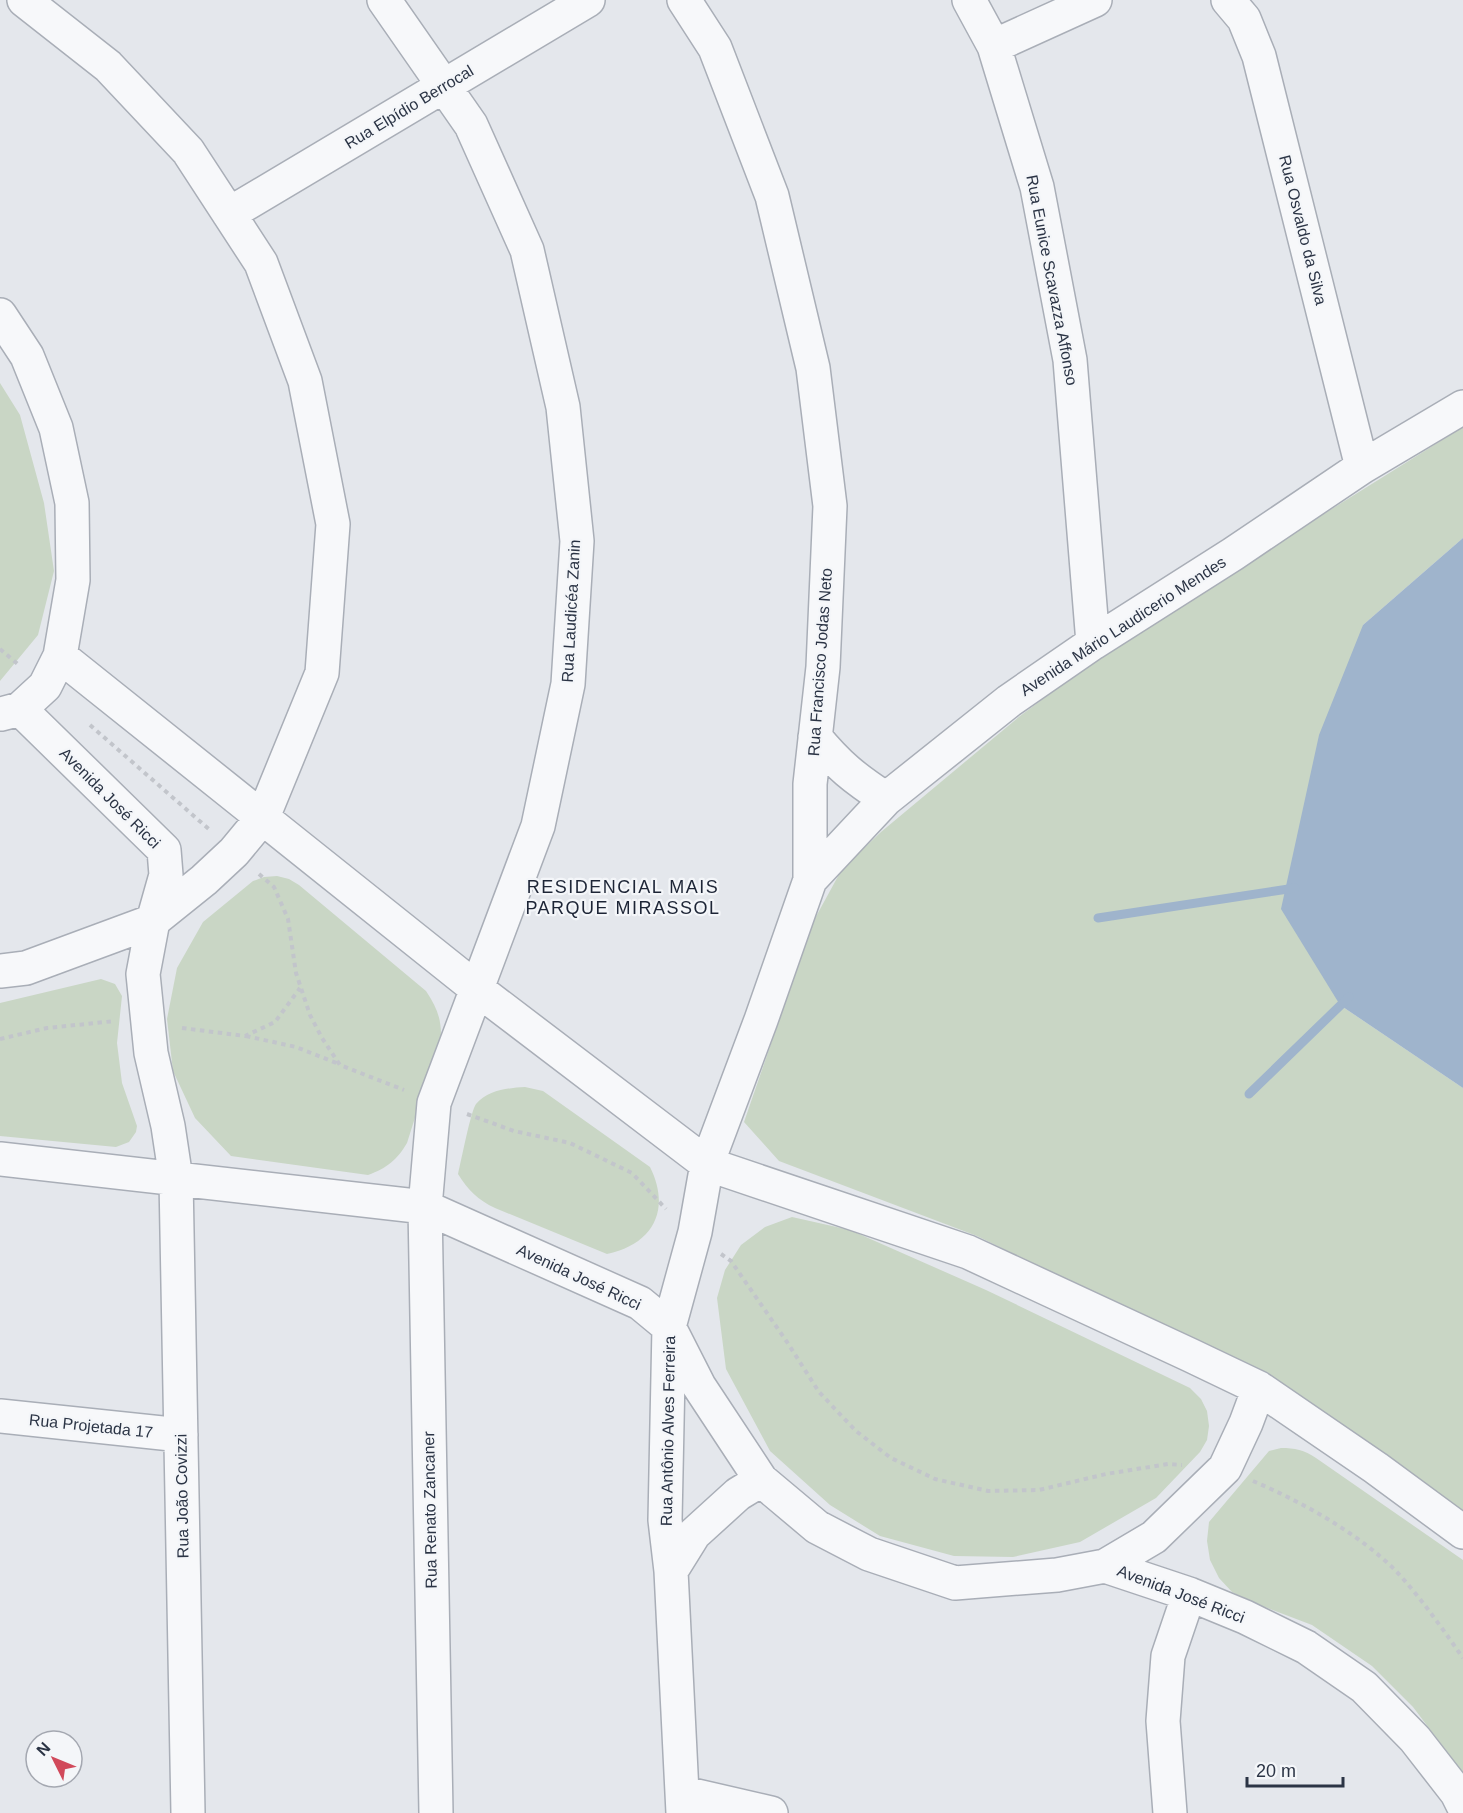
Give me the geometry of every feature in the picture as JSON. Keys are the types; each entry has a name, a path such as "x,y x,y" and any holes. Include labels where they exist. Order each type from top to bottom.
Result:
{"street":[{"path":"0,971 27,968 153,921 204,880 234,852 263,817 322,673 333,524 305,381 261,262 188,151 108,66 24,0"},
{"name":"Rua Laudicéa Zanin","path":"384,0 471,125 527,250 563,406 577,541 568,684 538,826 434,1103 424,1207"},
{"name":"Rua Elpídio Berrocal","path":"229,214 588,0"},
{"name":"Rua Francisco Jodas Neto","path":"669,1327 695,1232 707,1164 810,880 810,784 822,667 830,506 813,368 772,196 715,48 684,0"},
{"name":"Rua Eunice Scavazza Affonso","path":"969,0 994,46 1037,187 1070,360 1093,643"},
{"path":"994,46 1095,0"},
{"name":"Rua Osvaldo da Silva","path":"1228,0 1244,19 1259,56 1362,467"},
{"name":"Avenida José Ricci","path":"0,315 27,356 56,428 72,503 73,580 60,657 45,686 10,712 164,850 166,875 153,921 143,975 151,1053 168,1126 176,1179 424,1207 640,1303 669,1327 699,1386 761,1480 817,1527 869,1554 955,1583 1057,1575 1106,1566 1189,1594 1245,1617 1306,1647 1364,1687 1415,1739 1457,1793 1463,1805"},
{"name":"Avenida Mário Laudicerio Mendes","path":"810,880 886,799 1009,701 1093,643 1233,554 1362,467 1463,407"},
{"path":"60,657 477,989 707,1164 968,1252 1259,1388 1376,1468 1463,1532"},
{"path":"815,737 852,777 886,799"},
{"path":"0,1159 176,1179"},
{"name":"Rua João Covizzi","path":"176,1179 188,1813"},
{"name":"Rua Renato Zancaner","path":"424,1207 436,1813"},
{"name":"Rua Antônio Alves Ferreira","path":"669,1327 665,1520 671,1571 683,1803"},
{"path":"1106,1566 1154,1537 1225,1468 1259,1388"},
{"name":"Rua Projetada 17","path":"0,1416 181,1435"},
{"name":"Rua Antônio Alves Ferreira","path":"671,1571 694,1534 738,1494 761,1480"},
{"path":"1170,1813 1162,1721 1168,1656 1189,1594"},
{"path":"683,1803 771,1813"}],"path":[{"path":"245,1036 296,1047 340,1065"}],"green space":[{"path":"0,383 20,415 44,503 54,571 38,635 0,681"},
{"path":"1463,427 1463,538 1363,625 1340,1005 1463,1088 1463,1511 1385,1455 1197,1343 977,1236 779,1161 744,1122 813,922 842,869 881,832 1020,716 1102,655"},
{"path":"277,876 299,885 426,991 439,1017 441,1035 407,1143 391,1163 368,1175 231,1156 195,1118 173,1071 167,1019 177,968 203,922 253,881"},
{"path":"101,979 115,984 122,996 117,1043 122,1083 137,1126 136,1132 129,1142 116,1147 0,1136 0,1003"},
{"path":"525,1087 543,1091 650,1167 659,1197 658,1210 647,1233 636,1242 607,1254 489,1205 478,1198 462,1180 458,1174 476,1104 492,1093"},
{"path":"792,1217 850,1230 986,1290 1190,1388 1201,1399 1207,1411 1209,1426 1207,1440 1200,1452 1156,1498 1080,1542 1013,1557 954,1556 880,1536 830,1505 770,1451 726,1369 717,1298 725,1270 741,1245 765,1227"},
{"path":"1291,1448 1312,1455 1463,1560 1463,1773 1413,1707 1372,1666 1312,1625 1249,1601 1232,1592 1219,1578 1210,1560 1207,1541 1209,1522 1269,1451"}],"water":[{"path":"1463,538 1463,1088 1340,1005 1281,909 1319,735 1363,625"}],"waterway":[{"path":"1098,918 1295,888"},
{"path":"1249,1094 1349,997"}],"district":[{"name":"RESIDENCIAL MAIS PARQUE MIRASSOL","path":"623,897"}]}
